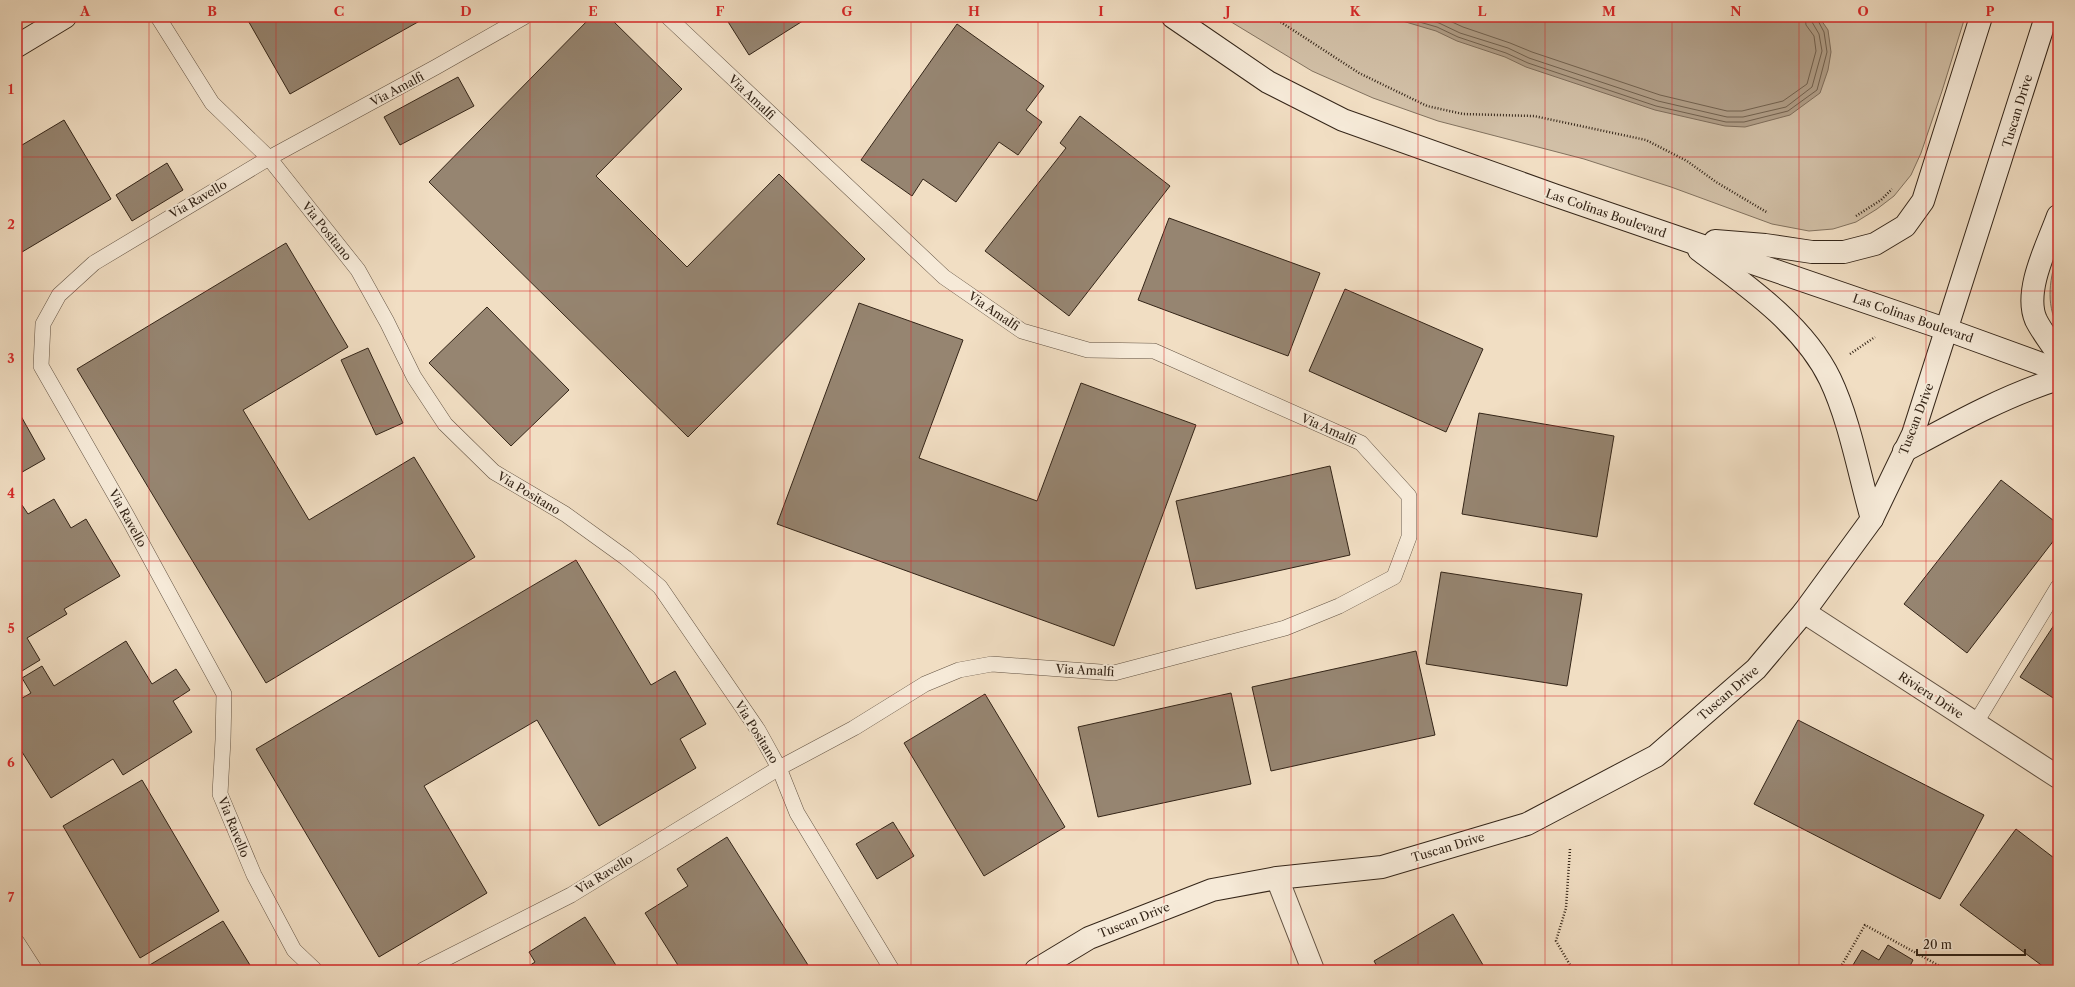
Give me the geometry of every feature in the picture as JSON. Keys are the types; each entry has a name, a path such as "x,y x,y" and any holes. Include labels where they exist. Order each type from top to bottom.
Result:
{"main road":[{"path":"17,46 65,17"},
{"name":"Las Colinas Boulevard","path":"1173,17 1268,82 1343,120 1547,193 1948,330 2058,370"},
{"path":"1684,239 1765,245 1812,252 1844,252 1875,244 1905,226 1924,201 1981,17"},
{"name":"Tuscan Drive","path":"1036,970 1089,938 1212,890 1277,878 1382,867 1527,824 1656,756 1756,669 1804,612 1872,519 1913,434 1948,330 2046,17"},
{"path":"2058,216 2035,281 2032,300 2036,319 2058,354"},
{"path":"1684,239 1748,287 1802,337 1816,357 1830,378 1840,402 1872,519"},
{"path":"1904,451 2034,386 2058,379"},
{"name":"Riviera Drive","path":"1804,612 2058,777"},
{"path":"1277,878 1313,970"}],"lane":[{"name":"Via Positano","path":"158,17 212,103 269,158 358,270 387,322 414,377 445,424 494,472 565,514 626,558 660,587 758,730 779,768 797,813 892,970"},
{"name":"Via Amalfi","path":"269,158 524,17"},
{"name":"Via Amalfi","path":"668,17 944,277 1022,331 1088,350 1154,351 1361,443 1409,496 1409,537 1394,577 1339,606 1285,628 1114,673 992,664 959,670 925,684 854,728 779,768"},
{"name":"Via Ravello","path":"269,158 167,217 94,263 59,295 43,324 41,366 127,516 224,694 220,794 254,874 294,950 314,970"},
{"path":"1975,724 2058,587"},
{"name":"Via Ravello","path":"423,970 571,894 779,768"},
{"path":"17,942 35,970"}],"path":[{"path":"1272,17 1359,73 1427,106 1463,114 1534,116 1646,140 1687,161 1716,182 1772,215"},
{"path":"1852,218 1881,200 1898,183"},
{"path":"1849,354 1880,334"},
{"path":"1570,849 1566,908 1556,941 1573,970"},
{"path":"1839,970 1865,925 1947,970"}],"shaded area":[{"path":"1223,17 1965,17 1921,153 1911,175 1894,196 1856,222 1833,229 1809,231 1772,224 1671,187 1584,159 1438,121 1373,98 1312,71"},
{"path":"2058,252 2058,327 2051,308 2050,290"}],"water":[{"path":"1389,17 1819,17 1828,30 1831,52 1828,70 1820,93 1790,115 1745,127 1725,126 1655,110 1526,67 1505,57 1457,41 1436,31"}],"building":[{"path":"246,17 424,17 425,18 290,94"},
{"path":"591,17 609,17 682,89 596,176 687,267 779,174 865,259 688,437 429,182"},
{"path":"725,17 809,17 749,55"},
{"path":"957,24 1044,86 1026,110 1042,122 1018,155 999,142 956,202 923,179 912,196 861,160"},
{"path":"458,77 474,106 400,145 384,117"},
{"path":"1080,116 1170,186 1069,316 985,251 1066,148 1060,143"},
{"path":"64,120 111,199 17,255 17,148"},
{"path":"167,163 183,190 132,221 116,195"},
{"path":"1169,218 1320,273 1288,356 1138,300"},
{"path":"286,243 348,347 243,410 309,520 414,457 475,557 266,683 77,369"},
{"path":"1345,289 1483,349 1446,432 1309,371"},
{"path":"859,303 963,340 919,458 1037,501 1081,383 1196,425 1114,646 777,524"},
{"path":"487,307 569,390 511,446 429,363"},
{"path":"368,348 403,423 376,435 341,360"},
{"path":"17,409 45,459 17,475"},
{"path":"1479,413 1614,436 1597,537 1462,514"},
{"path":"1330,466 1350,555 1196,589 1176,501"},
{"path":"2001,480 2058,524 2058,535 1967,653 1904,604"},
{"path":"54,499 71,528 86,519 120,576 64,609 67,614 27,638 40,660 17,674 17,508 22,505 28,514"},
{"path":"576,560 651,685 675,671 706,724 680,739 696,768 599,826 537,720 424,786 487,893 379,957 256,749"},
{"path":"1441,572 1582,594 1567,686 1426,664"},
{"path":"2058,619 2058,701 2020,677"},
{"path":"126,641 152,684 176,669 190,690 173,701 192,732 123,775 113,759 51,798 17,744 17,701 31,693 22,678 42,666 54,686"},
{"path":"1416,651 1435,735 1271,771 1252,687"},
{"path":"1231,693 1251,784 1098,817 1078,727"},
{"path":"985,694 1065,827 984,876 904,743"},
{"path":"1798,720 1984,815 1940,899 1754,804"},
{"path":"142,780 219,911 140,958 63,826"},
{"path":"893,822 914,856 877,879 856,844"},
{"path":"2016,829 2058,861 2058,970 2048,970 1960,905"},
{"path":"727,837 808,965 801,970 681,970 645,913 688,886 677,869"},
{"path":"1453,914 1486,970 1379,970 1374,961"},
{"path":"585,917 619,970 523,970 535,962 529,952"},
{"path":"223,921 253,970 143,969"},
{"path":"1888,945 1913,960 1908,970 1850,970 1862,950 1879,960"}]}
